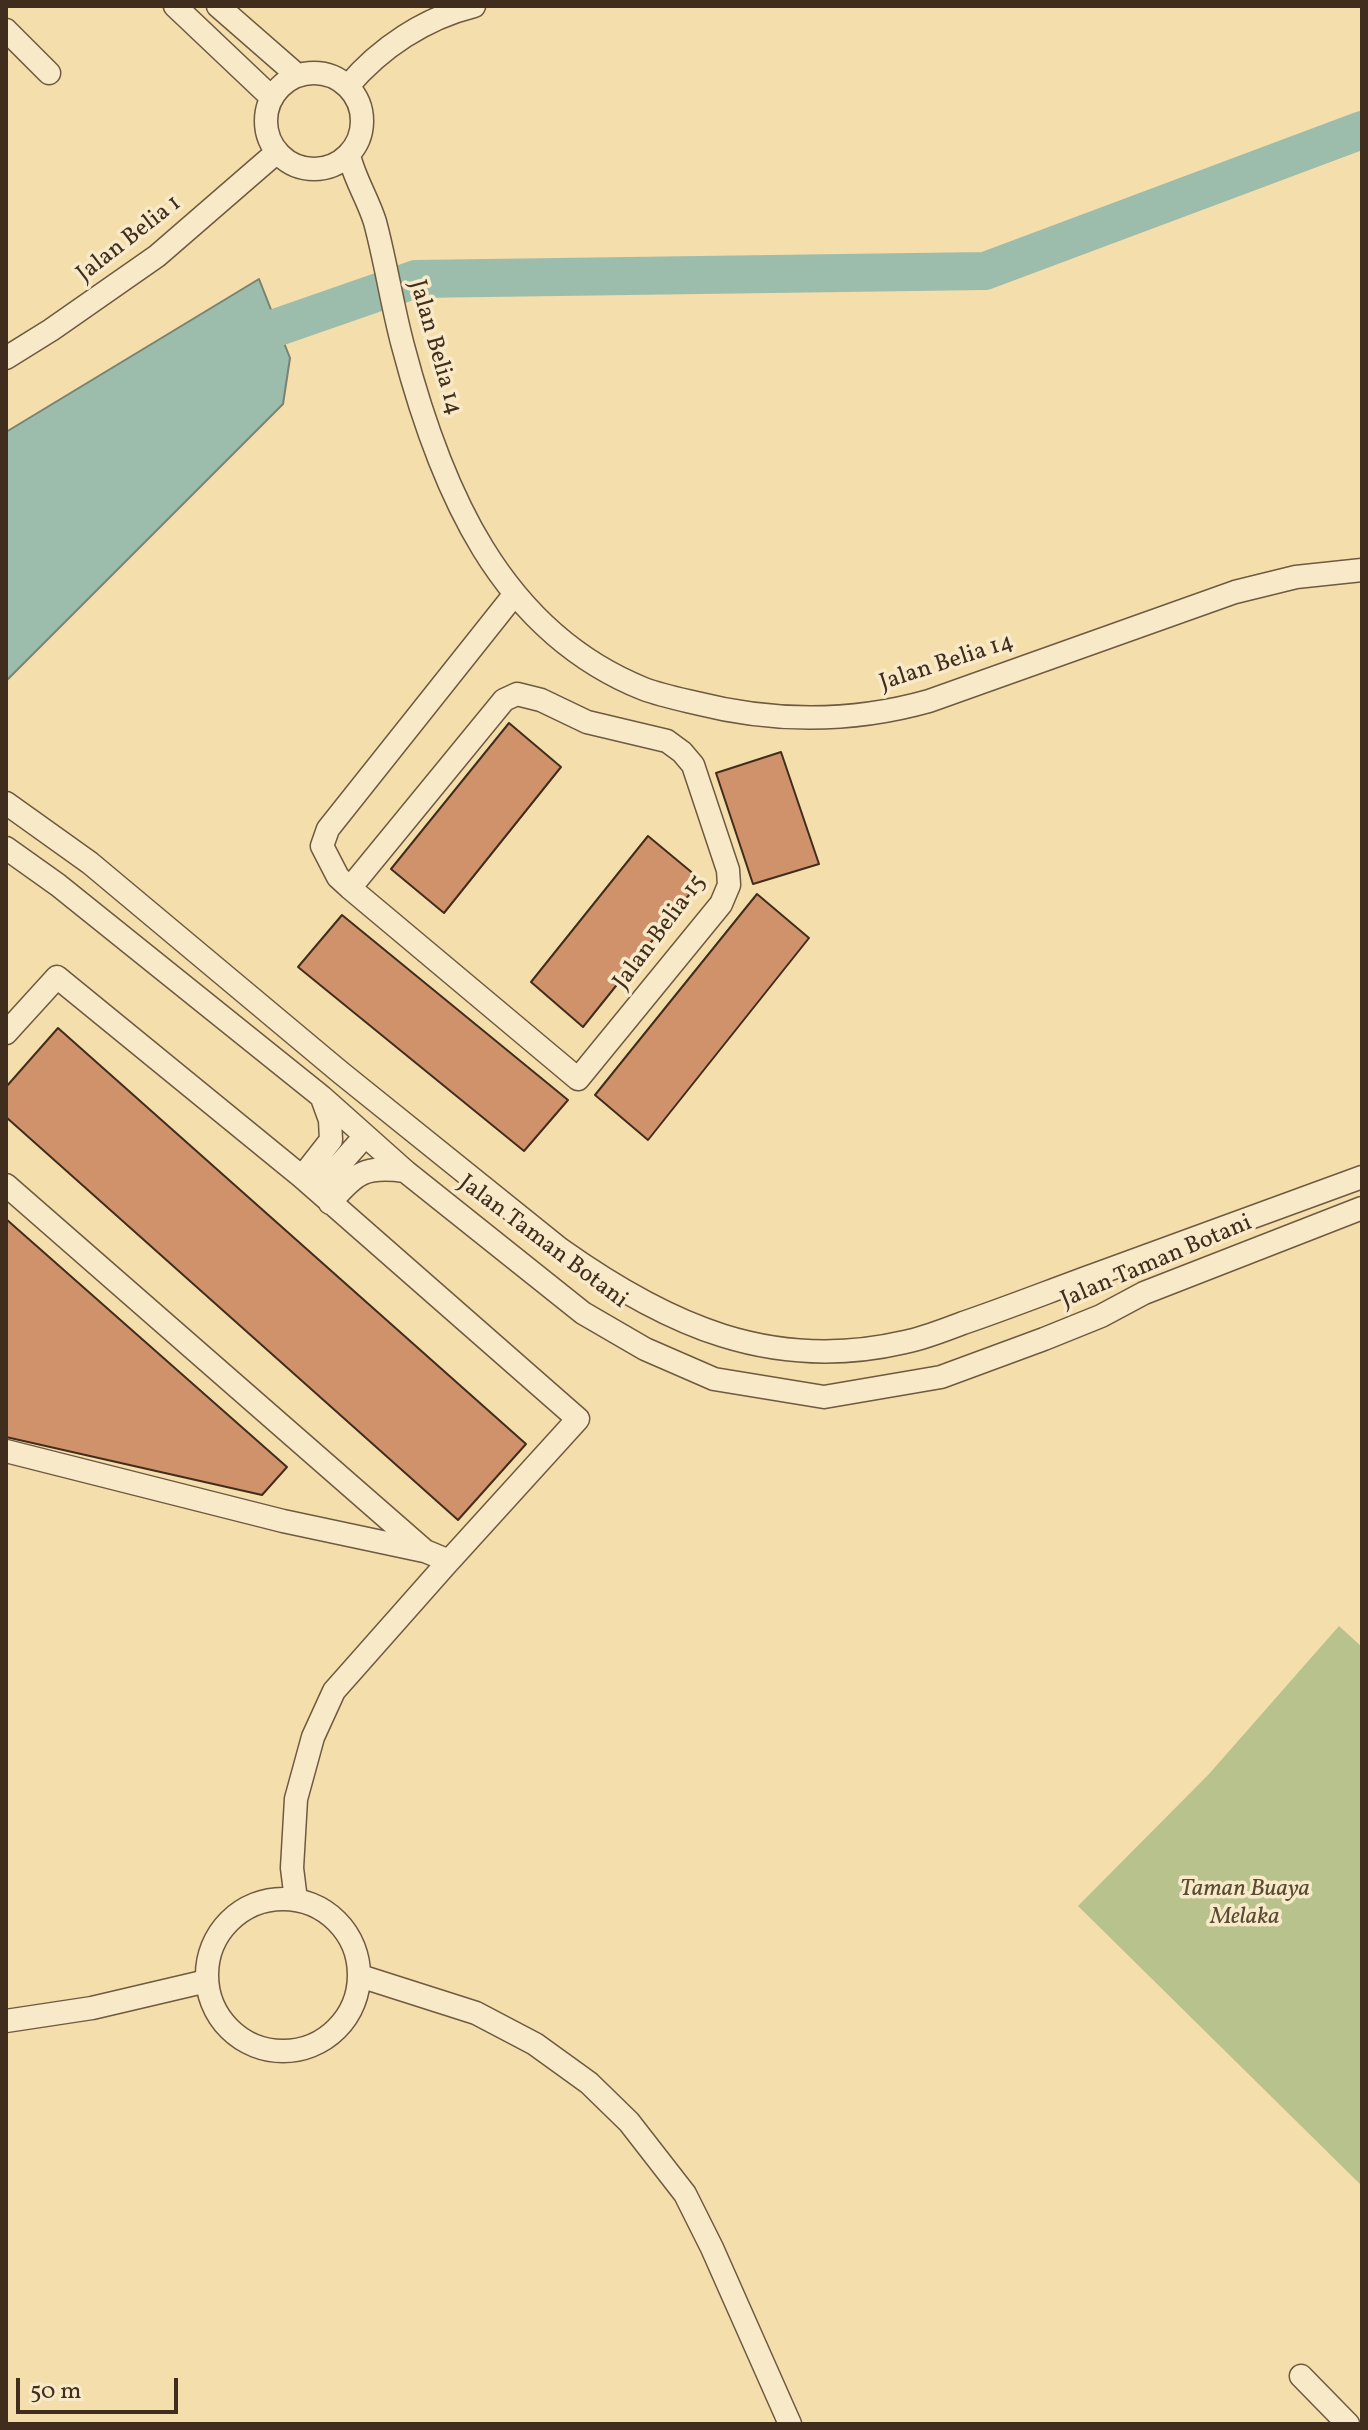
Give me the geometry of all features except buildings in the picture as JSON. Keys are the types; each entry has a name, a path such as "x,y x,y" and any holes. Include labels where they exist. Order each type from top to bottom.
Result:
{"street":[{"path":"175,6 271,97"},
{"path":"218,6 297,75"},
{"path":"348,86 368,62 391,45 440,18 474,6"},
{"path":"6,30 49,73"},
{"path":"324,74 348,86 357,98 362,113 358,143 336,165 304,169 289,163 269,140 266,111 271,97 286,81 297,75 324,74"},
{"name":"Jalan Belia 1","path":"6,358 65,322 157,256 277,152"},
{"name":"Jalan Belia 14","path":"349,155 351,168 362,187 374,222 403,348 458,507 514,595 560,640 614,674 645,689 761,717 804,719 889,713 1235,592 1296,577 1362,570"},
{"name":"Jalan Belia 15","path":"350,888 504,700 517,694 541,700 587,722 667,741 682,752 693,765 728,870 729,885 721,904 578,1079 350,888 338,877 322,846 328,829 514,595"},
{"name":"Jalan Taman Botani","path":"6,803 90,863 340,1072 560,1249 660,1312 727,1337 779,1348 840,1351 909,1342 1362,1177"},
{"name":"Jalan Taman Botani","path":"6,848 58,885 322,1097 405,1171 583,1313 645,1349 714,1379 824,1397 941,1377 1044,1339 1101,1316 1144,1293 1362,1208"},
{"path":"6,1033 57,977 317,1190 578,1419 334,1691 313,1737 296,1799 292,1868 296,1900"},
{"path":"317,1190 365,1136 360,1104 340,1072"},
{"path":"317,1190 331,1140 330,1120 322,1097"},
{"path":"317,1190 377,1168 405,1171"},
{"path":"6,1185 425,1551"},
{"path":"6,1451 283,1521 425,1551 449,1561"},
{"path":"273,1899 296,1900 317,1906 348,1935 357,1954 360,1976 357,1999 346,2020 330,2036 310,2048 287,2052 263,2050 242,2040 224,2024 212,2004 207,1981 208,1958 217,1937 231,1918 251,1906 273,1899"},
{"path":"360,1976 476,2013 535,2044 589,2083 629,2122 685,2194 790,2424"},
{"path":"6,2021 92,2008 207,1981"},
{"path":"1301,2376 1348,2424"}],"green space":[{"name":"Taman Buaya Melaka","path":"1339,1626 1362,1647 1362,2186 1078,1906 1209,1774"}],"shaded area":[{"path":"259,279 290,358 283,404 7,680 6,432"}],"waterway":[{"path":"278,327 416,279 985,271 1362,130"}]}
